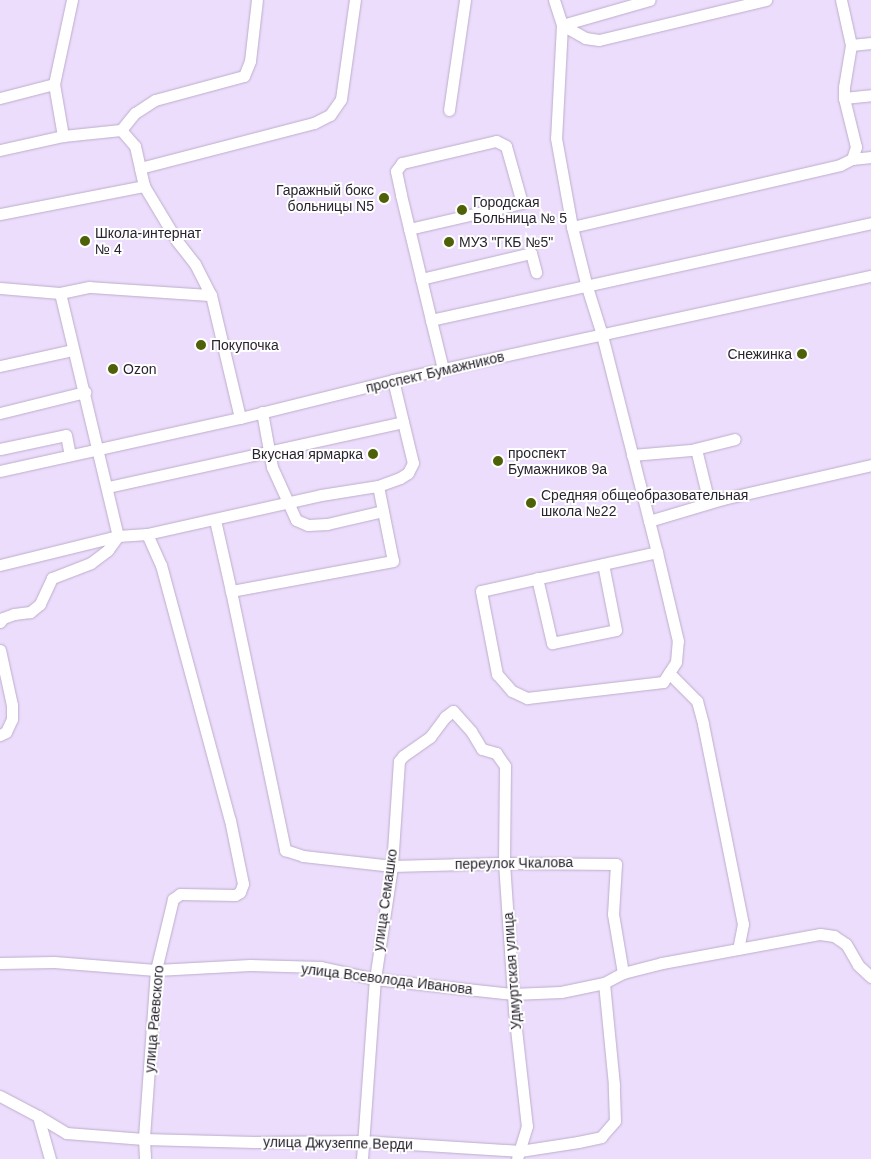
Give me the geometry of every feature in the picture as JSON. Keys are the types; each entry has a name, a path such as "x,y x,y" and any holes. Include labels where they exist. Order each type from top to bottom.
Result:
{"street":[{"path":"63,136 54,84 72,0"},
{"path":"0,150 63,136 121,130 135,113 155,100 244,76 250,60 257,0"},
{"path":"140,168 314,123 330,115 341,99 355,0"},
{"path":"449,110 465,0"},
{"path":"554,0 562,25 556,138 572,227 587,287 602,335 657,552 678,641 676,662 663,682 527,698 512,691 497,674 481,591 657,552"},
{"path":"562,25 650,0"},
{"path":"562,25 585,38 599,40 766,0"},
{"path":"841,0 851,45 844,98 856,146 852,159"},
{"path":"851,45 871,43"},
{"path":"0,98 54,84"},
{"path":"844,98 871,95"},
{"path":"121,130 135,146 144,186 177,241 195,264 212,295 240,418"},
{"path":"409,229 522,203 506,146 496,141 402,163 396,171 409,229 421,280 444,369"},
{"path":"572,227 840,165 852,159 871,157"},
{"path":"0,214 144,186"},
{"path":"431,320 871,223"},
{"path":"421,280 531,254 536,272"},
{"name":"проспект Бумажников","path":"0,471 240,418 393,380 871,276"},
{"path":"0,288 60,293 89,288 212,295"},
{"path":"0,622 3,618 14,614 30,612 40,604 52,578 91,563 108,550 118,536 99,449 60,293"},
{"path":"0,366 73,350"},
{"path":"0,565 118,536 147,534 287,503 378,486 400,478 408,473 413,464 393,380"},
{"path":"0,413 85,392"},
{"path":"262,412 272,467 296,520 308,525 327,524 383,511"},
{"path":"108,487 270,453 403,422"},
{"path":"0,449 66,435 70,456"},
{"path":"632,455 696,448 735,440"},
{"path":"696,448 707,494"},
{"path":"649,521 722,499 871,465"},
{"path":"215,520 231,591 392,561 378,486"},
{"name":"улица Раевского","path":"145,1159 144,1139 156,970 173,899 180,894 235,895 240,892 243,884 230,820 172,597 161,565 147,534"},
{"path":"537,578 552,643 616,630 603,564"},
{"name":"переулок Чкалова","path":"231,591 285,850 302,856 392,866 504,863 616,864 613,914 623,973"},
{"path":"0,650 12,705 12,719 6,732 0,735"},
{"path":"669,673 697,701 703,724 743,924 738,949"},
{"name":"Удмуртская улица","path":"399,761 403,756 430,738 445,717 453,712 471,732 482,749 496,753 505,766 504,863 512,994 527,1126 518,1155"},
{"name":"улица Семашко","path":"362,1159 375,979 392,866 399,761"},
{"name":"улица Всеволода Иванова","path":"0,963 54,962 156,970 250,965 321,968 375,979 512,994 561,992 604,983 623,973 662,962 820,934 834,936 846,944 858,965 871,978"},
{"name":"улица Джузеппе Верди","path":"0,1096 66,1133 144,1139 254,1142 362,1141 518,1155 601,1137 615,1121 614,1085 604,983"},
{"path":"38,1116 50,1159"}],"place":[{"name":"Гаражный бокс больницы N5","path":"384,198"},
{"name":"Городская Больница № 5","path":"462,210"},
{"name":"Школа-интернат № 4","path":"85,241"},
{"name":"МУЗ \"ГКБ №5\"","path":"449,242"},
{"name":"Покупочка","path":"201,345"},
{"name":"Снежинка","path":"802,354"},
{"name":"Ozon","path":"113,369"},
{"name":"Вкусная ярмарка","path":"373,454"},
{"name":"проспект Бумажников 9а","path":"498,461"},
{"name":"Средняя общеобразовательная школа №22","path":"531,503"}]}
